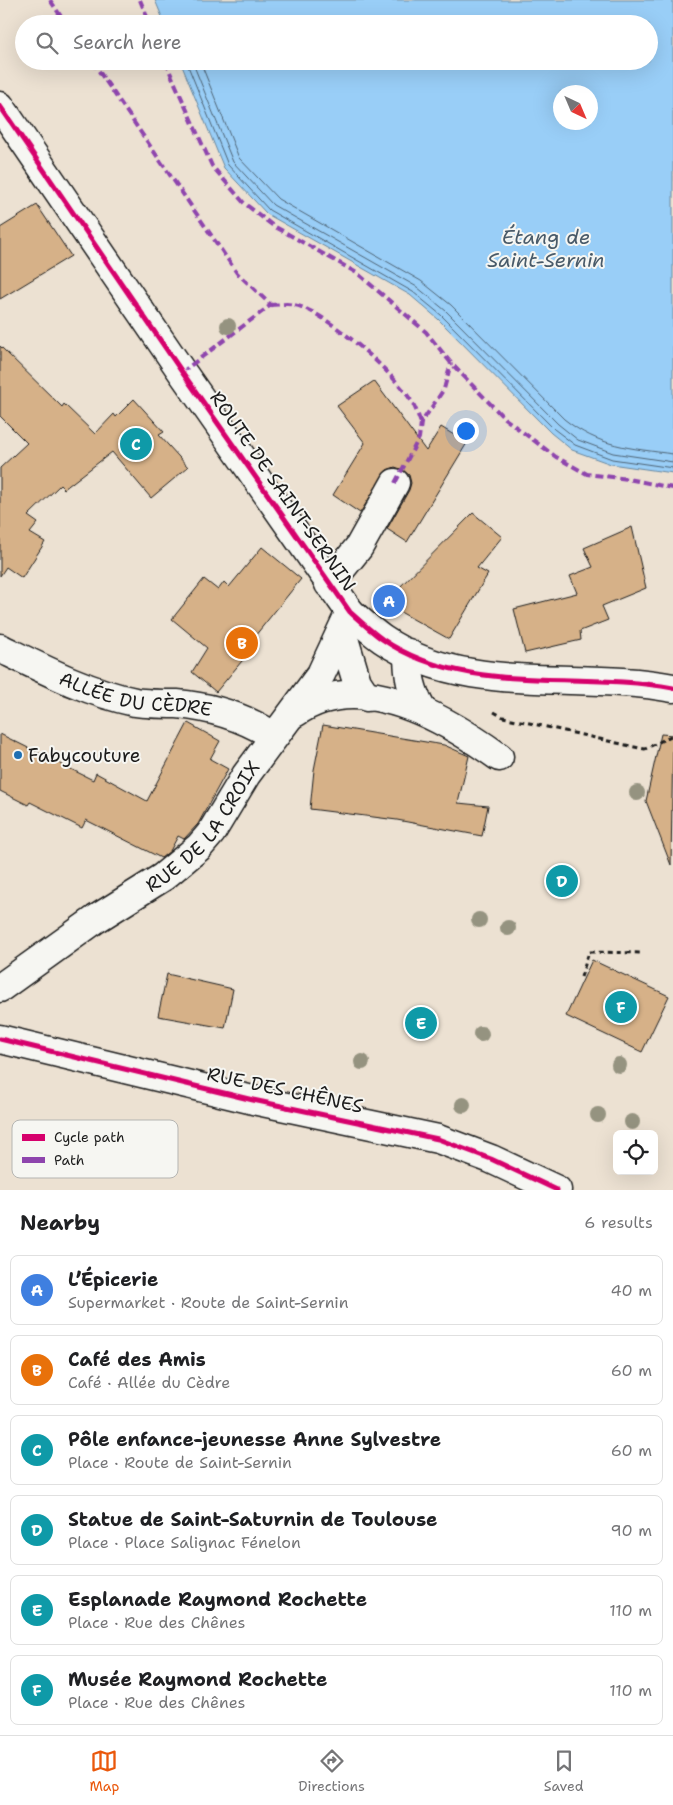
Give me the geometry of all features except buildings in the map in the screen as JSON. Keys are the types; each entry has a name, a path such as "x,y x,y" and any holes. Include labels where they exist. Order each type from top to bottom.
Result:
{"street":[{"name":"ROUTE DE SAINT-SERNIN","path":"0,106 328,584 346,622 357,682 367,697"},
{"path":"328,584 359,547 395,483"},
{"name":"ROUTE DE SAINT-SERNIN","path":"346,622 408,653 442,666 486,675 627,682 673,688"},
{"name":"RUE DE LA CROIX","path":"0,988 89,924 184,861 210,833 246,775 321,674 346,622"},
{"name":"ALLÉE DU CÈDRE","path":"0,648 63,679 104,694 136,702 180,705 223,712 250,721 282,726"},
{"path":"408,653 408,673 412,694 422,710"},
{"path":"282,726 310,702 328,697 367,697 389,700 422,710 467,734 499,757"},
{"name":"RUE DES CHÊNES","path":"0,1039 253,1100 438,1138 491,1158 557,1190"}],"path":[{"path":"502,717 639,748 645,748 673,735"},
{"path":"581,977 589,952 642,953"}],"water":[{"name":"Étang de Saint-Sernin","path":"155,0 673,0 673,473 611,464 572,450 551,433 438,319 410,295 267,214 224,168 184,70 658,70 658,15 161,15"}],"marked path":[{"path":"50,0 60,15"},
{"path":"140,0 146,15"},
{"path":"98,70 237,273 271,305 182,372"},
{"path":"169,70 212,166 244,203 272,225 357,273 426,332 451,363 504,418 556,457 587,474 628,479 673,488"},
{"path":"271,305 291,304 307,309 323,318 359,345 404,390 413,404 421,423"},
{"path":"395,483 419,438 421,423 444,389 451,363"}],"cycle path":[{"path":"0,106 182,372 350,612 366,626 382,639 415,657 450,669 486,675 637,683 673,688"},
{"path":"0,1039 253,1100 438,1139 491,1159 557,1190"}],"place":[{"name":"Pôle enfance-jeunesse Anne Sylvestre","path":"136,444"},
{"name":"L’Épicerie","path":"389,601"},
{"name":"Café des Amis","path":"242,643"},
{"name":"Fabycouture","path":"18,755"},
{"name":"Statue de Saint-Saturnin de Toulouse","path":"562,881"},
{"name":"Musée Raymond Rochette","path":"621,1007"},
{"name":"Esplanade Raymond Rochette","path":"421,1023"}]}
